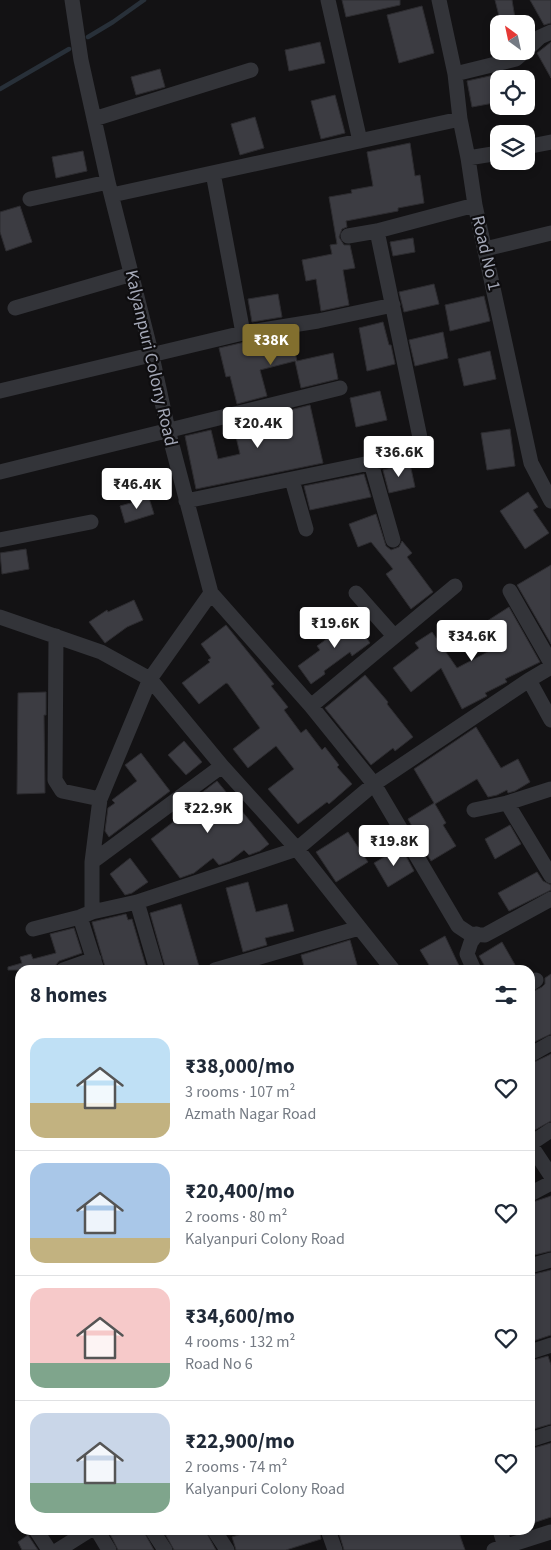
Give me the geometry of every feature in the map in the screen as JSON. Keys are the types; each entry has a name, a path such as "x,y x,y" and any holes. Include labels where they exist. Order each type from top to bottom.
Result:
{"street":[{"name":"Kalyanpuri Colony Road","path":"72,0 81,60 110,189 152,356 168,430 211,593"},
{"path":"328,0 360,141"},
{"name":"Road No 1","path":"439,0 455,74 460,119 475,205 531,463 551,500"},
{"path":"535,42 540,37 551,32"},
{"path":"455,74 512,60"},
{"path":"94,119 251,70"},
{"path":"30,198 110,189 213,173 460,119"},
{"path":"535,145 551,142"},
{"path":"468,158 490,154"},
{"path":"213,173 242,332"},
{"path":"348,236 377,231 475,205"},
{"path":"186,501 422,452 377,231"},
{"path":"485,248 551,233"},
{"path":"15,308 132,274"},
{"path":"0,391 152,356 242,332 318,321 393,306"},
{"path":"0,472 340,388"},
{"path":"371,463 393,540"},
{"path":"292,480 306,529"},
{"path":"0,540 91,522"},
{"path":"311,706 455,586"},
{"path":"510,591 551,663"},
{"path":"95,965 86,915 100,799 150,679 211,593 311,706 374,784 458,926 470,934 485,935 551,899"},
{"path":"356,593 394,636"},
{"path":"1,614 101,652 150,679 222,766 297,849 389,965"},
{"path":"56,636 55,780 62,791 100,799"},
{"path":"34,928 136,902 297,849 374,784 551,667"},
{"path":"529,680 551,720"},
{"path":"92,862 222,766"},
{"path":"474,810 507,803 551,789"},
{"path":"507,803 551,876"},
{"path":"136,902 155,965"},
{"path":"232,965 358,928"},
{"path":"472,965 467,954 476,934"},
{"path":"535,1052 551,1043"},
{"path":"535,1141 551,1130"},
{"path":"535,1152 551,1176"},
{"path":"535,1191 551,1182"},
{"path":"535,1265 551,1260"},
{"path":"535,1351 551,1346"},
{"path":"535,1438 551,1433"},
{"path":"500,1535 500,1548 551,1532"},
{"path":"40,1535 50,1550"},
{"path":"58,1550 82,1535"},
{"path":"99,1535 109,1550"},
{"path":"156,1535 166,1550"},
{"path":"220,1535 226,1550"},
{"path":"330,1535 334,1550"}],"building":[{"path":"342,0 400,0 400,5 346,17"},
{"path":"495,0 512,0 514,15 499,15"},
{"path":"530,0 551,0 551,23 544,25"},
{"path":"422,6 434,53 399,63 387,15"},
{"path":"320,42 325,63 289,71 285,50"},
{"path":"551,42 551,78 537,53"},
{"path":"160,69 165,87 136,95 131,77"},
{"path":"490,76 490,104 472,107 467,81"},
{"path":"335,95 345,133 321,139 311,101"},
{"path":"255,117 264,148 240,155 231,124"},
{"path":"410,143 415,176 420,175 424,203 398,208 398,211 346,221 347,227 342,229 339,237 344,245 350,245 355,268 343,270 349,305 321,311 316,279 306,281 302,260 332,254 330,245 337,244 329,197 352,193 351,190 373,186 367,152"},
{"path":"83,151 87,171 56,178 52,157"},
{"path":"20,206 32,242 6,251 0,232 0,212"},
{"path":"413,238 415,252 393,256 390,242"},
{"path":"434,284 439,304 404,312 399,292"},
{"path":"278,294 282,317 252,322 248,299"},
{"path":"484,296 490,321 450,331 445,305"},
{"path":"383,322 395,364 367,371 359,328"},
{"path":"443,332 448,358 415,366 409,340"},
{"path":"291,335 297,361 333,353 338,379 301,388 295,361 260,370 267,396 237,404 230,376 226,377 219,348"},
{"path":"490,351 496,379 464,386 458,359"},
{"path":"380,391 387,420 356,427 350,398"},
{"path":"310,405 323,463 196,489 185,436 211,430 218,459 240,454 233,424"},
{"path":"510,429 515,466 487,470 481,433"},
{"path":"410,464 415,487 389,493 383,470"},
{"path":"165,470 170,490 156,494 151,474"},
{"path":"364,474 371,497 310,510 304,486"},
{"path":"528,492 538,507 533,510 549,533 525,549 500,511"},
{"path":"149,498 154,514 125,523 120,506"},
{"path":"376,514 386,546 391,550 399,547 402,541 412,553 407,557 433,592 411,609 386,574 393,569 371,542 358,547 349,524"},
{"path":"26,549 29,569 2,574 0,553"},
{"path":"551,565 551,644 517,585"},
{"path":"134,600 143,620 127,627 105,643 89,622 107,610 108,612"},
{"path":"509,607 540,662 505,679 507,682 485,693 487,696 462,709 441,668 411,692 393,668 419,648 415,643 432,632 457,668 497,647 484,623"},
{"path":"349,614 370,643 352,656 350,652 324,671 325,674 311,684 298,666 320,650 317,646 335,633 331,627"},
{"path":"226,625 274,684 271,686 288,707 284,710 301,733 306,729 322,750 325,747 339,765 337,767 352,784 329,804 327,802 298,824 268,789 294,769 276,746 248,768 233,749 260,728 228,684 226,683 199,704 182,683 210,662 208,660 211,658 201,644"},
{"path":"365,675 388,702 387,704 413,737 395,751 393,748 371,765 325,708"},
{"path":"46,692 46,715 44,715 45,793 17,794 18,693"},
{"path":"476,727 501,768 518,759 530,782 515,791 508,793 507,790 488,797 477,779 435,804 446,823 443,825 456,846 431,861 408,819 434,803 414,769"},
{"path":"184,741 202,762 186,775 168,755"},
{"path":"141,753 170,791 109,837 105,831 108,808 115,803 112,800 137,781 125,765"},
{"path":"217,781 269,844 260,851 249,855 244,850 230,861 219,865 213,858 194,873 180,878 151,839 181,816 179,814"},
{"path":"510,825 521,844 495,859 485,839"},
{"path":"348,832 368,862 336,882 316,852"},
{"path":"401,847 414,871 388,887 374,863"},
{"path":"130,858 148,882 132,893 125,895 110,874"},
{"path":"537,872 543,881 551,885 551,890 509,911 498,893"},
{"path":"248,882 256,912 287,904 294,931 265,938 267,945 243,952 226,888"},
{"path":"181,904 199,965 165,965 150,913"},
{"path":"126,914 128,920 132,919 146,965 105,965 92,922"},
{"path":"74,928 82,953 59,961 56,965 15,965 22,963 20,957 31,954 33,959 56,953 50,934"},
{"path":"445,936 459,965 429,965 420,950"},
{"path":"350,940 357,965 304,965 301,955"},
{"path":"502,942 515,965 484,965 479,956"},
{"path":"15,965 15,970 8,970 8,967"},
{"path":"551,974 551,1034 535,1042 535,990 545,984 545,978"},
{"path":"551,1054 551,1121 535,1130 535,1062"},
{"path":"551,1196 551,1251 535,1255 535,1201"},
{"path":"551,1270 551,1335 535,1340 535,1274"},
{"path":"548,1356 551,1365 551,1424 535,1429 535,1360"},
{"path":"551,1443 551,1517 535,1522 535,1448"},
{"path":"28,1535 38,1550 22,1550 18,1542"},
{"path":"110,1535 146,1535 154,1550 118,1550"},
{"path":"166,1535 208,1535 216,1550 174,1550"},
{"path":"239,1535 320,1535 321,1539 286,1550 236,1550 232,1537"},
{"path":"340,1535 460,1535 465,1550 344,1550"}],"waterway":[{"path":"88,37 144,0"},
{"path":"0,89 69,49"}]}
